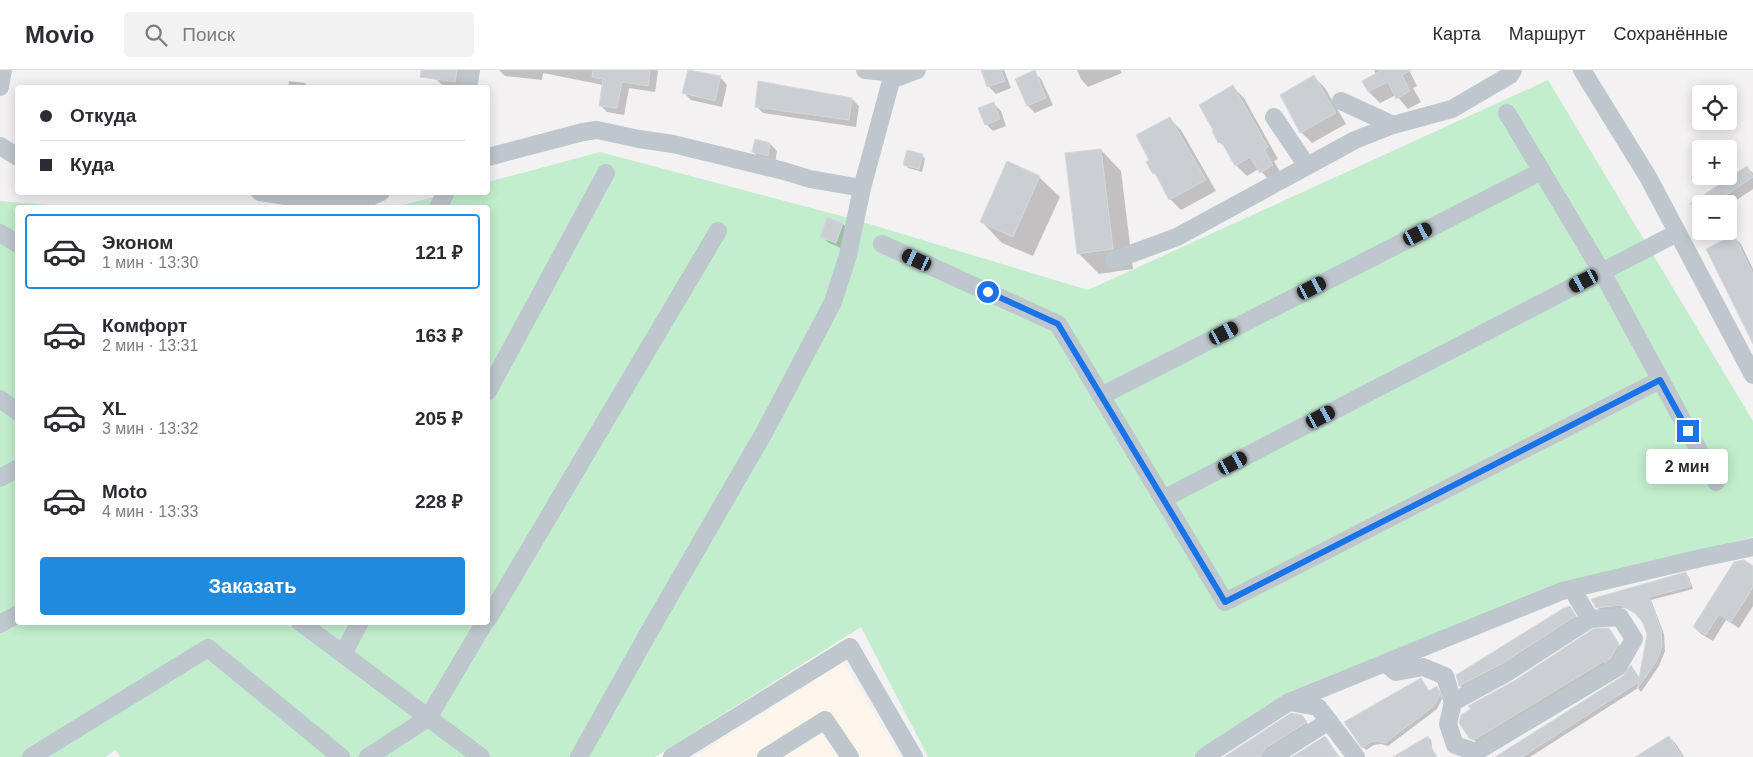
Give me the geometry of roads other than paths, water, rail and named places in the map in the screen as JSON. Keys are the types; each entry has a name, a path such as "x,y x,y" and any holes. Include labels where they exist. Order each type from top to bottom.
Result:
{"street":[{"path":"0,87 3,70"},
{"path":"468,85 471,70"},
{"path":"865,70 886,72 894,75 917,70"},
{"path":"1114,260 1177,237 1355,140 1393,125 1452,110 1510,75 1513,70"},
{"path":"1582,70 1648,177 1753,375"},
{"path":"579,757 765,431 833,302 848,254 862,188 894,75"},
{"path":"1341,101 1393,125"},
{"path":"1508,113 1602,272 1716,482"},
{"path":"1274,116 1307,166"},
{"path":"490,156 597,130 673,144 810,179 862,188"},
{"path":"0,146 15,155"},
{"path":"1101,396 1542,171"},
{"path":"490,387 606,174"},
{"path":"279,195 298,198 370,197 374,195"},
{"path":"490,616 718,231"},
{"path":"0,233 15,242"},
{"path":"1163,499 1677,233"},
{"path":"882,244 1058,324 1225,602 1660,380"},
{"path":"0,399 15,410"},
{"path":"0,478 15,470"},
{"path":"1204,757 1289,702 1562,591 1701,558 1753,548"},
{"path":"1572,589 1590,619"},
{"path":"0,624 15,616"},
{"path":"1385,663 1396,672 1423,667 1445,676 1453,702 1448,724 1454,745 1476,752 1618,667 1634,639 1620,617 1590,619 1508,672 1453,702"},
{"path":"304,625 481,757"},
{"path":"343,654 358,625"},
{"path":"368,757 428,718 483,625"},
{"path":"672,757 850,647 914,757"},
{"path":"31,757 208,648 341,757"},
{"path":"1289,702 1318,707 1356,757"},
{"path":"766,757 825,720 850,757"},
{"path":"1272,757 1329,721"}]}
